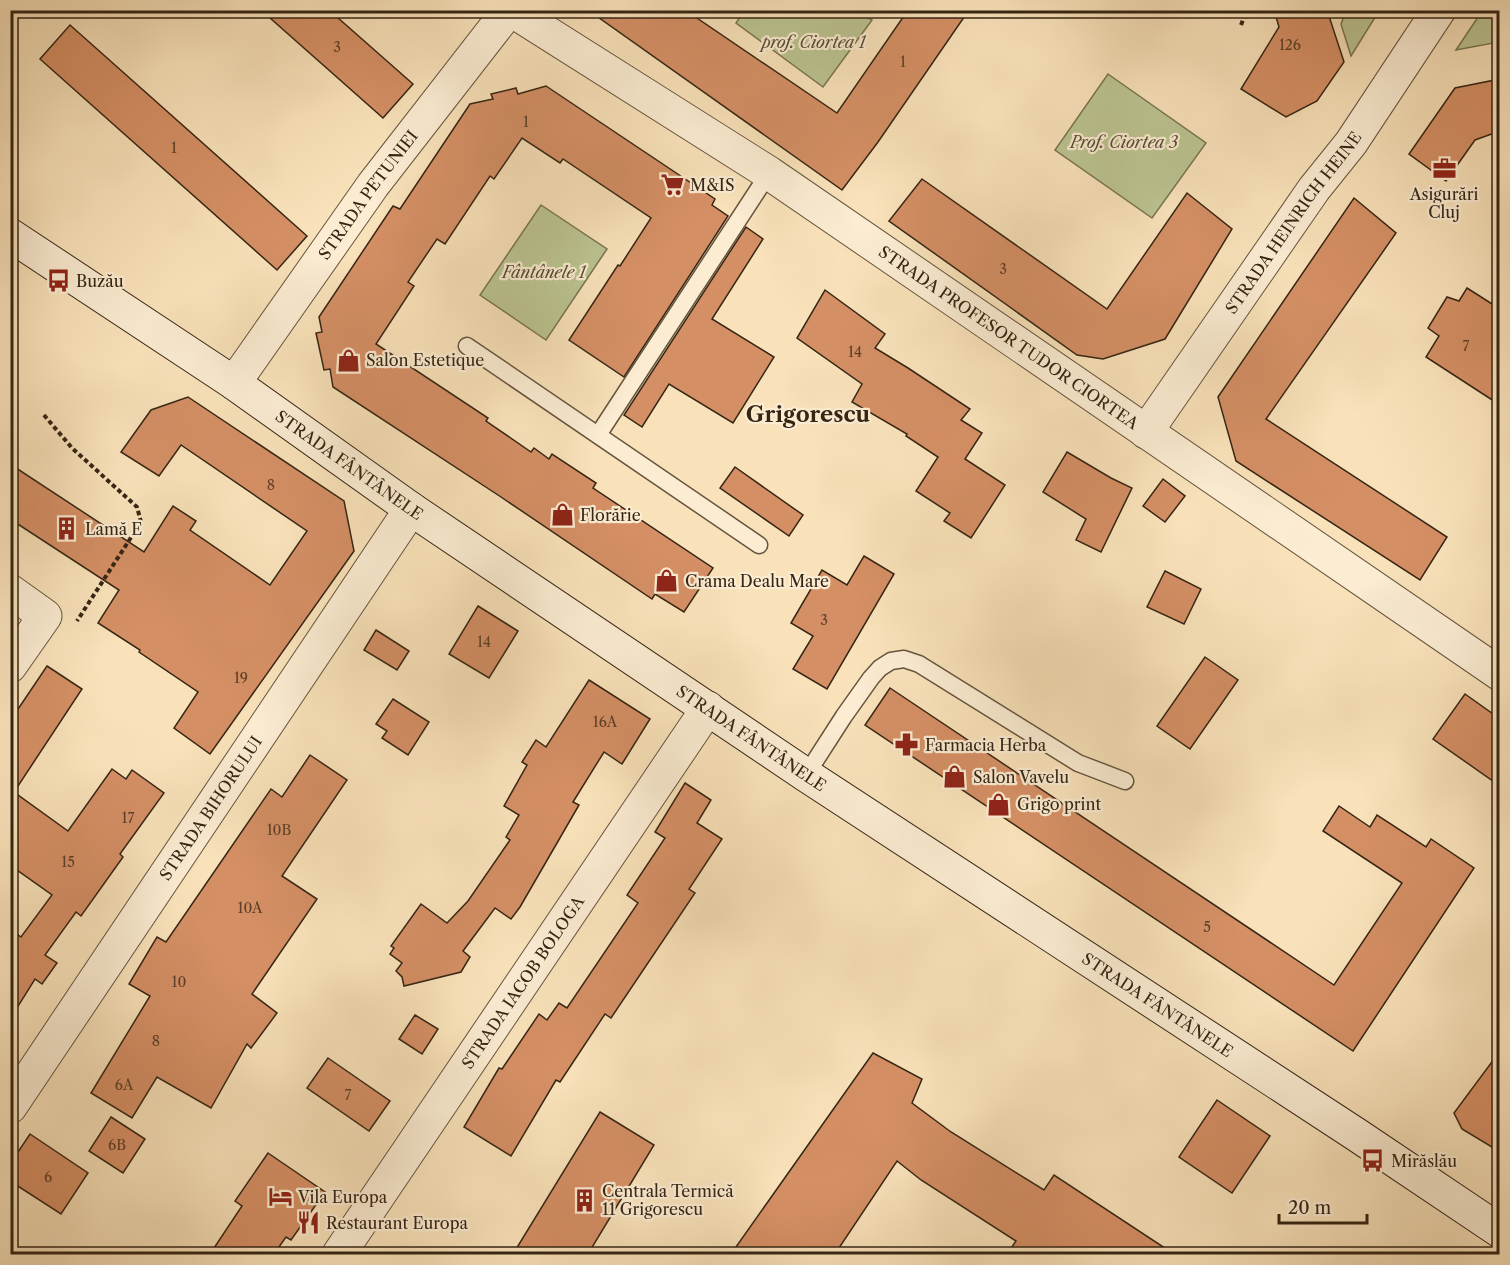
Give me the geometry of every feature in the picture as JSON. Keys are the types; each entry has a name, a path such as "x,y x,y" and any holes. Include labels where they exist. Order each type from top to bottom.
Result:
{"street":[{"name":"STRADA PROFESOR TUDOR CIORTEA","path":"510,10 769,173 1500,674"},
{"name":"STRADA PETUNIEI","path":"234,383 373,185 510,10"},
{"name":"STRADA HEINRICH HEINE","path":"1146,432 1314,189 1351,143 1439,10"},
{"name":"STRADA FÂNTÂNELE","path":"10,235 234,383 411,510 806,775 1500,1231"},
{"name":"STRADA BIHORULUI","path":"10,1107 411,510"},
{"path":"10,591 45,616 10,666"},
{"name":"STRADA IACOB BOLOGA","path":"339,1254 708,708"}],"lane":[{"path":"598,435 769,173"},
{"path":"467,346 759,545"},
{"path":"806,775 871,678 886,664 904,659 919,664 1078,763 1125,781"}],"path":[{"path":"1241,25 1247,10"},
{"path":"44,415 72,448 137,507 141,522 76,622"}],"green space":[{"name":"prof. Ciortea 1","path":"744,11 856,11 872,20 823,87 736,23"},
{"path":"1346,11 1379,11 1351,56 1341,24"},
{"path":"1482,11 1499,11 1499,42 1456,50"},
{"name":"Prof. Ciortea 3","path":"1108,74 1206,143 1152,218 1055,150"},
{"name":"Fântânele 1","path":"541,205 607,249 546,340 480,295"}],"building":[{"path":"261,10 329,10 413,84 383,118"},
{"path":"588,10 685,10 837,113 908,10 969,10 842,190"},
{"path":"1274,10 1327,10 1344,62 1317,101 1286,117 1241,89 1279,27"},
{"path":"70,25 307,236 277,270 40,59"},
{"path":"1500,79 1500,131 1475,140 1446,181 1409,154 1455,88"},
{"path":"546,86 715,199 712,205 728,216 624,377 569,340 651,218 563,159 560,163 522,138 494,179 490,176 445,244 437,239 408,282 414,286 376,344 488,418 486,421 531,452 534,448 549,459 552,454 596,483 593,488 713,568 684,612 655,594 652,599 333,387 330,369 324,370 316,333 322,332 319,317 393,206 400,209 470,104 493,99 491,94 516,88 518,94"},
{"path":"922,179 1107,309 1187,193 1232,229 1165,339 1103,359 1077,355 889,221"},
{"path":"1354,198 1396,233 1266,419 1447,537 1420,580 1236,461 1218,397"},
{"path":"746,227 763,239 712,319 774,357 733,423 669,384 642,427 624,415"},
{"path":"1467,288 1500,309 1500,405 1426,357 1439,336 1428,328 1447,297 1459,301"},
{"path":"825,290 885,334 875,348 970,409 961,420 982,433 965,459 1005,485 971,538 944,521 950,513 916,491 938,457 906,436 907,434 852,402 862,384 797,338"},
{"path":"188,397 344,501 354,551 210,754 174,728 198,692 98,623 119,590 10,519 10,464 144,552 173,506 196,521 190,530 270,585 307,531 181,445 159,476 121,452 151,410"},
{"path":"1067,452 1132,488 1101,552 1076,540 1086,519 1043,492"},
{"path":"735,467 803,515 789,536 720,488"},
{"path":"1163,479 1185,496 1165,522 1143,506"},
{"path":"864,556 894,574 827,689 793,669 813,636 791,623 822,570 847,585"},
{"path":"1165,571 1201,589 1184,624 1147,607"},
{"path":"478,606 518,631 489,678 449,654"},
{"path":"376,630 409,651 397,670 364,650"},
{"path":"1205,657 1238,680 1190,749 1157,726"},
{"path":"47,666 82,689 14,792 68,831 112,769 126,779 132,770 164,793 120,854 123,857 81,916 76,912 45,955 57,963 42,984 35,979 10,1019 10,929 21,937 52,895 10,865 10,721"},
{"path":"589,680 650,719 622,764 604,752 573,802 579,805 511,919 495,908 463,951 470,957 461,972 404,986 402,977 396,971 402,963 390,954 394,948 391,946 421,904 447,923 468,901 510,840 506,837 519,815 504,806 527,765 522,762 536,740 546,747"},
{"path":"890,688 1334,985 1402,883 1323,831 1339,806 1370,827 1377,815 1426,847 1431,839 1474,868 1353,1051 865,725"},
{"path":"1465,694 1500,719 1500,786 1433,739"},
{"path":"393,699 429,722 408,755 382,738 387,731 376,724"},
{"path":"310,755 347,780 282,876 317,899 252,994 277,1013 251,1048 247,1044 211,1108 157,1077 132,1118 91,1093 150,996 129,984 157,937 166,942 271,789 282,797"},
{"path":"685,783 711,800 697,823 722,839 689,889 695,893 611,1018 605,1014 560,1082 556,1080 511,1156 464,1127 499,1068 502,1069 539,1014 547,1020 559,1003 567,1008 638,903 627,895 665,838 655,832"},
{"path":"415,1015 438,1029 422,1054 399,1039"},
{"path":"1500,1051 1500,1152 1462,1129 1454,1113"},
{"path":"873,1053 922,1079 912,1103 951,1132 1044,1190 1054,1175 1174,1254 1007,1254 1016,1241 921,1180 897,1161 835,1254 731,1254"},
{"path":"328,1058 390,1101 369,1131 307,1088"},
{"path":"1217,1100 1270,1136 1232,1193 1179,1157"},
{"name":"Centrala Termică 11 Grigorescu","path":"600,1112 654,1145 588,1254 513,1254"},
{"path":"111,1117 145,1139 123,1173 89,1151"},
{"path":"30,1134 88,1173 61,1214 10,1181 10,1164"},
{"name":"Vila Europa","path":"268,1153 325,1192 291,1240 286,1237 274,1254 210,1254 242,1206 235,1201"}],"place":[{"name":"Asigurări Cluj","path":"1444,169"},
{"name":"M&IS","path":"672,185"},
{"name":"Buzău","path":"58,281"},
{"name":"Salon Estetique","path":"348,360"},
{"name":"Florărie","path":"562,515"},
{"name":"Lamă E","path":"67,529"},
{"name":"Crama Dealu Mare","path":"667,581"},
{"name":"Farmacia Herba","path":"907,745"},
{"name":"Salon Vavelu","path":"955,777"},
{"name":"Grigo print","path":"999,804"},
{"name":"Mirăslău","path":"1373,1161"},
{"name":"Vila Europa","path":"280,1197"},
{"name":"Centrala Termică 11 Grigorescu","path":"584,1200"},
{"name":"Restaurant Europa","path":"308,1223"}],"district":[{"name":"Grigorescu","path":"808,414"}]}
